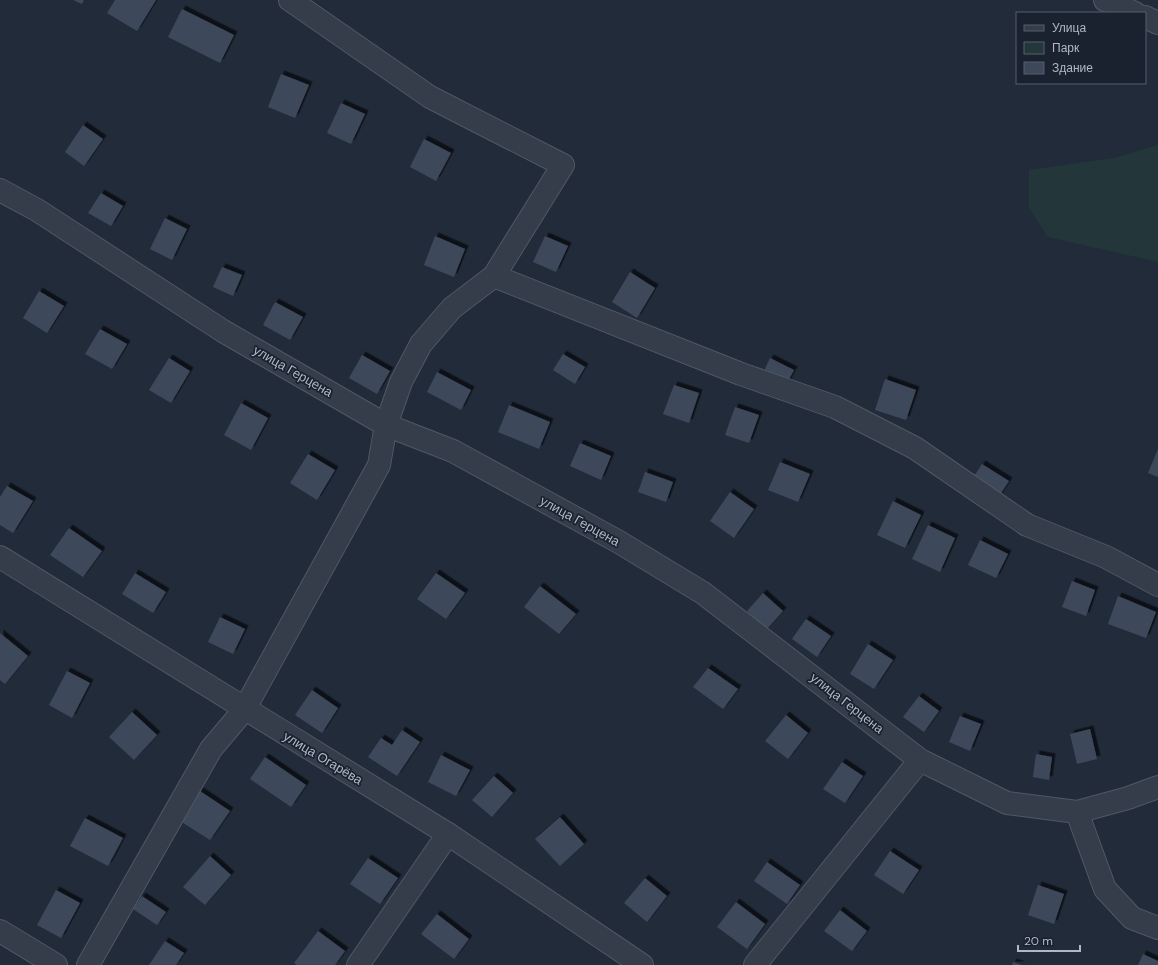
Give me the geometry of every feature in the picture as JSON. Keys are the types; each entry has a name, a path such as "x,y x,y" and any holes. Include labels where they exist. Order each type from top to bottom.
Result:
{"street":[{"path":"88,965 211,749 244,710 379,465 386,424 401,382 421,344 452,308 494,276 563,165 430,97 290,0"},
{"path":"1105,0 1134,12"},
{"path":"1146,17 1158,22"},
{"name":"улица Герцена","path":"0,190 37,210 223,331 386,424 453,451 618,542 703,593 920,760 1007,803 1077,812 1128,798 1158,787"},
{"path":"494,276 741,374 835,407 915,448 1027,525 1106,557 1158,585"},
{"name":"улица Огарёва","path":"0,557 244,710 448,834 642,965"},
{"path":"755,965 920,760"},
{"path":"1077,812 1105,889 1132,918 1158,928"},
{"path":"358,965 448,834"},
{"path":"0,931 56,965"}],"green space":[{"path":"1158,145 1158,262 1048,237 1029,208 1029,170 1114,158"}],"building":[{"path":"73,0 84,0 82,4"},
{"path":"115,0 156,0 137,31 107,13"},
{"path":"182,9 234,35 220,63 168,37"},
{"path":"281,74 309,85 295,118 268,107"},
{"path":"341,103 365,114 351,144 327,133"},
{"path":"83,125 103,139 84,166 65,152"},
{"path":"424,139 451,153 436,181 410,167"},
{"path":"101,193 123,206 111,226 88,213"},
{"path":"165,218 187,229 172,260 150,249"},
{"path":"435,236 465,249 454,277 424,265"},
{"path":"545,236 568,246 556,272 533,262"},
{"path":"222,267 242,275 233,296 213,287"},
{"path":"630,272 655,288 637,318 612,302"},
{"path":"39,291 64,306 47,333 23,318"},
{"path":"275,302 303,317 290,340 263,325"},
{"path":"100,329 127,344 112,369 85,354"},
{"path":"563,354 585,367 575,384 553,370"},
{"path":"362,355 390,371 377,394 349,378"},
{"path":"169,358 190,371 171,403 149,390"},
{"path":"770,358 794,370 784,389 761,377"},
{"path":"437,372 471,390 461,410 427,392"},
{"path":"885,379 916,390 906,420 875,410"},
{"path":"674,385 699,393 689,423 663,414"},
{"path":"241,403 268,418 251,450 224,435"},
{"path":"509,405 550,422 539,449 498,432"},
{"path":"735,407 759,415 749,443 725,435"},
{"path":"580,443 611,456 601,480 570,466"},
{"path":"1158,449 1158,477 1148,473"},
{"path":"308,454 335,470 317,500 290,483"},
{"path":"780,462 810,474 798,502 768,490"},
{"path":"982,464 1009,481 996,501 969,484"},
{"path":"645,472 673,482 666,502 638,492"},
{"path":"7,486 33,501 13,533 0,525 0,497"},
{"path":"730,492 754,509 734,538 710,521"},
{"path":"893,501 921,515 905,548 877,535"},
{"path":"928,525 955,538 940,572 912,559"},
{"path":"69,528 102,551 83,577 50,555"},
{"path":"980,540 1008,554 996,578 968,565"},
{"path":"135,573 166,592 153,613 122,594"},
{"path":"436,573 465,593 446,619 417,599"},
{"path":"1072,581 1095,590 1086,616 1062,607"},
{"path":"540,586 576,614 559,634 524,607"},
{"path":"763,593 783,611 766,630 747,611"},
{"path":"1118,596 1156,612 1146,638 1108,624"},
{"path":"220,617 245,629 233,654 208,642"},
{"path":"806,619 831,636 817,657 792,639"},
{"path":"0,633 28,656 5,684 0,680"},
{"path":"868,644 893,660 874,689 850,674"},
{"path":"708,668 738,689 723,709 693,687"},
{"path":"67,671 90,683 72,718 49,705"},
{"path":"312,690 338,708 322,733 295,715"},
{"path":"919,696 939,711 924,732 903,717"},
{"path":"132,712 157,735 134,760 109,737"},
{"path":"786,715 808,733 788,759 765,741"},
{"path":"960,716 981,724 970,751 949,742"},
{"path":"1090,729 1097,759 1077,764 1070,734"},
{"path":"402,730 420,742 397,776 368,757 381,738 392,745"},
{"path":"1036,754 1052,757 1049,780 1033,777"},
{"path":"441,755 470,770 456,796 428,782"},
{"path":"265,757 306,785 291,807 250,779"},
{"path":"842,762 863,776 845,803 823,789"},
{"path":"494,776 513,793 492,817 472,800"},
{"path":"200,791 230,811 210,840 180,821"},
{"path":"560,817 584,844 560,866 535,839"},
{"path":"85,818 123,838 108,866 70,846"},
{"path":"890,851 919,870 903,894 874,875"},
{"path":"210,856 231,875 205,905 183,887"},
{"path":"368,858 398,878 380,904 350,884"},
{"path":"767,862 800,885 787,904 754,881"},
{"path":"645,878 667,896 647,922 624,903"},
{"path":"1038,885 1064,894 1054,924 1028,915"},
{"path":"56,890 80,903 61,938 37,925"},
{"path":"142,896 166,912 157,925 133,909"},
{"path":"736,902 765,924 747,949 717,927"},
{"path":"840,910 867,931 852,951 824,931"},
{"path":"437,914 469,939 454,959 421,934"},
{"path":"318,931 345,951 335,965 297,965 294,963"},
{"path":"165,941 184,953 176,965 149,965"},
{"path":"1143,954 1158,961 1158,965 1138,965"},
{"path":"1013,962 1022,965 1012,965"}]}
